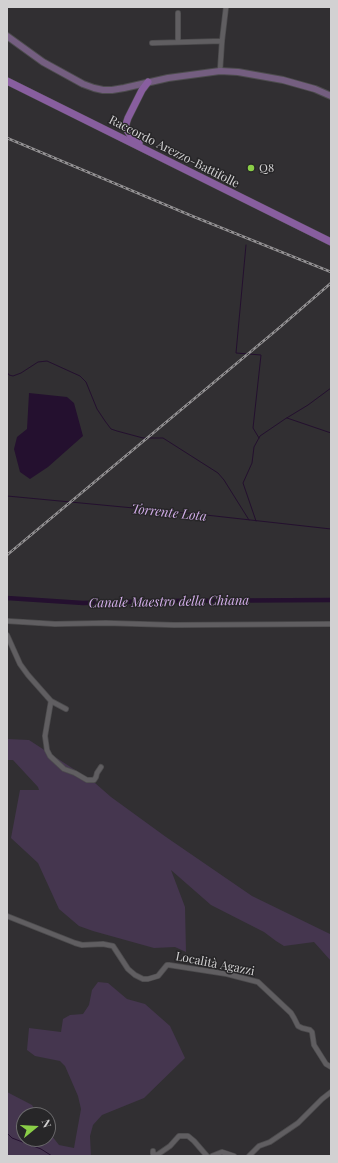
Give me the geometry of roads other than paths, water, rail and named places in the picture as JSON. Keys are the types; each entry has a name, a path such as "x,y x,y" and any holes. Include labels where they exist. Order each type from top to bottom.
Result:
{"main road":[{"path":"7,36 42,62 83,84 103,90 112,90 168,78 220,71 238,72 284,80 315,89 331,96"},
{"name":"Raccordo Arezzo-Battifolle","path":"7,81 331,242"},
{"path":"148,82 142,90 126,124 127,130 131,136 150,152"}],"street":[{"path":"220,71 226,7"},
{"path":"178,13 178,42"},
{"path":"152,43 222,42"},
{"path":"7,621 55,624 331,624"},
{"path":"7,635 20,664 28,675 51,701 66,709"},
{"path":"51,701 46,736 50,756 64,769 87,780 94,780 96,773 101,767"},
{"name":"Località Agazzi","path":"7,916 75,944 103,944 113,946 128,970 134,976 143,979 158,976 169,965 227,974 258,982 291,1013 298,1026 312,1032 314,1045 326,1064 331,1067"},
{"path":"249,1156 258,1146 270,1142 298,1123 331,1092"},
{"path":"153,1152 153,1154 157,1155 170,1146 179,1136 188,1136 207,1156"},
{"path":"212,1156 222,1152 234,1156"}],"waterway":[{"path":"246,245 236,353 261,355 253,428 259,438"},
{"path":"7,372 9,375 13,376 21,373 38,362 47,361 80,376 86,382 97,409 111,429 143,438 163,438 218,473 249,520"},
{"path":"256,521 243,483 252,463 254,447 260,436 308,405 331,388"},
{"path":"287,418 331,433"},
{"name":"Torrente Lota","path":"7,496 197,514 331,529"},
{"name":"Canale Maestro della Chiana","path":"7,598 83,603 331,600"},
{"path":"7,1133 12,1138 41,1149 52,1156"}],"railway":[{"path":"7,138 192,216 331,272"},
{"path":"7,555 331,283"}],"place":[{"name":"Q8","path":"251,168"}]}
